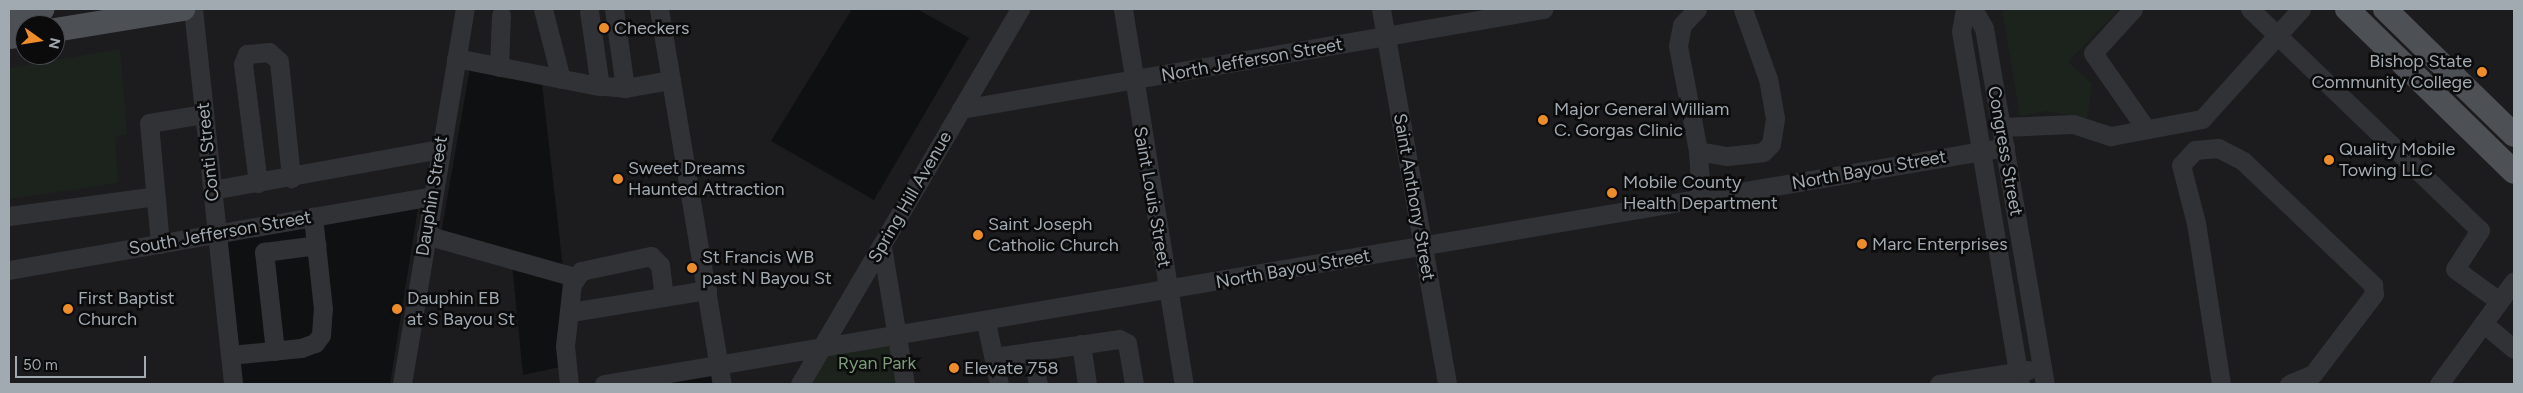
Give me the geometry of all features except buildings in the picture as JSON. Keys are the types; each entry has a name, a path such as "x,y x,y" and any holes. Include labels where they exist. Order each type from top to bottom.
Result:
{"main road":[{"path":"9,15 42,9"},
{"path":"65,28 183,9"},
{"path":"2346,9 2514,172"},
{"path":"2385,9 2514,135"}],"street":[{"name":"Conti Street","path":"192,9 233,384"},
{"name":"Dauphin Street","path":"402,384 464,9"},
{"path":"543,9 561,79"},
{"path":"614,9 625,88"},
{"path":"659,9 720,375"},
{"name":"Spring Hill Avenue","path":"800,384 1020,9"},
{"name":"Saint Louis Street","path":"1123,9 1133,81 1184,384"},
{"name":"Saint Anthony Street","path":"1381,9 1447,384"},
{"name":"North Jefferson Street","path":"961,109 1133,81 1543,9"},
{"path":"1697,9 1682,25 1678,46 1698,151 1701,199"},
{"path":"1698,151 1727,156 1763,152 1771,144 1772,94 1743,9"},
{"name":"Congress Street","path":"1965,9 1961,31 2019,378"},
{"name":"Congress Street","path":"1973,9 1984,28 2043,376"},
{"path":"2133,9 2093,53 2146,129"},
{"path":"2250,9 2480,230 2455,269 2499,301"},
{"path":"2001,127 2073,124 2111,136 2202,119 2276,34 2301,9"},
{"path":"589,12 600,86"},
{"path":"499,67 501,15"},
{"path":"258,183 243,64 247,54 268,52 278,61 292,178"},
{"path":"456,58 600,86 625,88 671,80"},
{"path":"160,244 149,122 204,114"},
{"name":"North Bayou Street","path":"604,384 720,375 820,350 2004,147"},
{"path":"2221,384 2196,224 2181,165 2195,150 2218,148 2243,161 2373,285 2374,294 2313,374 2289,384"},
{"path":"212,190 292,178 440,149"},
{"path":"9,216 156,196"},
{"name":"South Jefferson Street","path":"9,270 432,196"},
{"path":"230,355 275,351 315,343 321,335 317,245 313,217"},
{"path":"426,235 574,277"},
{"path":"275,351 264,252 317,245"},
{"path":"882,246 905,384"},
{"path":"569,384 565,346 571,312 574,277 581,271 651,256 660,265 664,297"},
{"path":"2439,384 2514,281"},
{"path":"571,312 707,290"},
{"path":"986,322 999,384"},
{"path":"2483,323 2514,350"},
{"path":"994,357 1118,339 1127,343 1134,384"},
{"path":"1081,344 1088,384"},
{"path":"1032,351 1038,384"},
{"path":"1939,384 2043,376"}],"shaded area":[{"path":"9,9 852,9 771,141 874,200 969,38 917,9 2514,9 2514,384 713,384 711,375 653,384 390,384 418,208 227,237 243,384 9,384","holes":["470,68 542,84 574,364 523,375 511,253 441,234"]}],"green space":[{"path":"2002,9 2119,9 2068,62 2092,84 2087,119 2047,111 2020,116"},
{"path":"120,49 127,134 115,137 118,183 9,199 9,68 27,65 65,65 65,58"},
{"name":"Ryan Park","path":"897,337 905,384 800,384 821,350"}],"place":[{"name":"Checkers","path":"604,28"},
{"name":"Bishop State Community College","path":"2482,72"},
{"name":"Major General William C. Gorgas Clinic","path":"1543,120"},
{"name":"Quality Mobile Towing LLC","path":"2329,160"},
{"name":"Sweet Dreams Haunted Attraction","path":"618,179"},
{"name":"Mobile County Health Department","path":"1612,193"},
{"name":"Saint Joseph Catholic Church","path":"978,235"},
{"name":"Marc Enterprises","path":"1862,244"},
{"name":"St Francis WB past N Bayou St","path":"692,268"},
{"name":"First Baptist Church","path":"68,309"},
{"name":"Dauphin EB at S Bayou St","path":"397,309"},
{"name":"Elevate 758","path":"954,368"}]}
